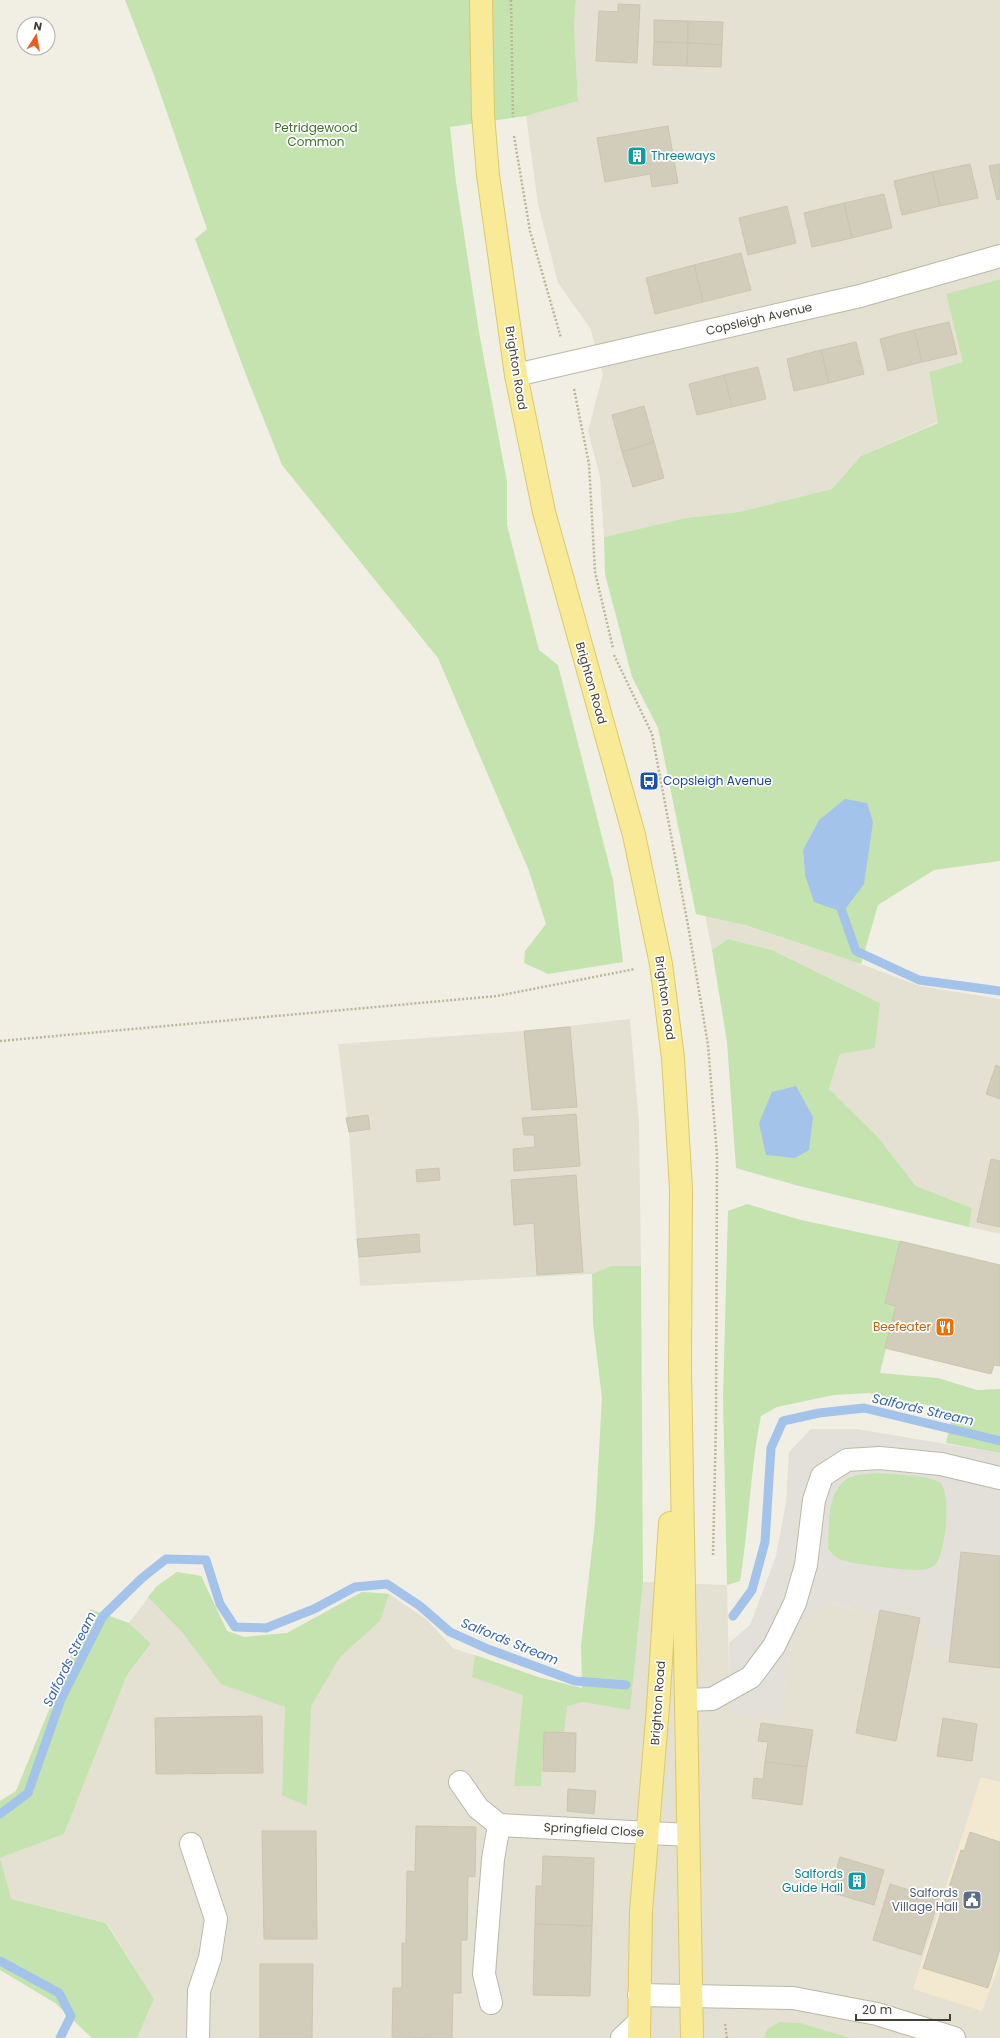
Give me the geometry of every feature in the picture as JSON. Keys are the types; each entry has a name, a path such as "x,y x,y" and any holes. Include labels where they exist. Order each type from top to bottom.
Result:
{"main road":[{"name":"Brighton Road","path":"481,0 483,115 488,175 516,376 544,512 634,836 661,964 674,1058 681,1189 680,1368 690,1997 692,2038"},
{"name":"Brighton Road","path":"638,2031 641,1911 648,1833 680,1368"}],"street":[{"name":"Copsleigh Avenue","path":"516,376 860,296 1000,256"},
{"path":"686,1700 712,1699 751,1677 774,1646 795,1603 806,1565 814,1500 822,1476 847,1460 880,1458 941,1464 1000,1478"},
{"path":"460,1782 478,1808 499,1825 493,1859 484,1974 491,2003"},
{"name":"Springfield Close","path":"499,1825 688,1835"},
{"path":"191,1844 216,1919 210,1958 199,1991 198,2038"},
{"path":"639,1995 793,1998 877,2014 954,2038"},
{"path":"622,2038 638,2031"}],"path":[{"path":"0,1041 496,996 661,964"},
{"path":"713,1562 716,1422"}],"shaded area":[{"path":"576,0 1000,0 1000,279 946,294 964,362 929,372 938,422 861,456 832,489 739,512 686,518 604,537 600,477 588,431 603,374 590,328 558,283 538,204 526,116 578,101 574,26"},
{"path":"705,915 741,924 861,964 920,986 1000,999 1000,1234 969,1227 972,1208 916,1186 877,1136 829,1089 840,1054 880,1003 772,950 728,939 712,950"},
{"path":"630,1019 639,1123 641,1266 611,1266 592,1274 360,1286 349,1132 338,1044 524,1031"},
{"path":"811,1429 857,1429 1000,1453 1000,1668 949,1662 949,1649 927,1647 928,1628 918,1625 919,1618 881,1610 880,1615 828,1602 814,1610 792,1641 779,1719 730,1714 729,1643 750,1625 776,1556 786,1502 789,1452"},
{"path":"177,1572 201,1576 227,1631 244,1637 287,1633 362,1592 389,1594 426,1619 453,1648 538,1677 582,1689 629,1710 643,1582 727,1585 730,1714 779,1718 792,1641 814,1610 828,1602 859,1610 880,1610 920,1618 950,1649 1000,1668 1000,2038 137,2038 154,1999 107,1923 10,1899 0,1858 64,1834 127,1675 151,1645 129,1623 157,1586"},
{"name":"Salfords Village Hall","path":"981,1777 1000,1782 1000,1964 982,2011 913,1989"}],"green space":[{"name":"Petridgewood Common","path":"125,0 576,0 574,26 578,101 526,116 450,127 456,182 479,332 507,482 507,525 539,650 558,665 613,880 623,962 548,974 524,963 525,951 546,924 529,871 438,658 282,465 195,239 207,229 154,75"},
{"path":"1000,279 1000,861 934,870 878,905 861,964 745,925 696,914 658,728 632,677 605,574 604,537 686,518 739,512 832,489 861,456 938,423 929,372 963,362 946,294","holes":["819,820 805,875 803,850"]},
{"path":"728,939 772,950 880,1003 875,1048 840,1054 829,1089 877,1136 916,1186 972,1208 969,1227 799,1186 736,1168 727,1042 712,950"},
{"path":"747,1204 801,1220 900,1241 885,1303 896,1306 880,1373 938,1378 977,1390 1000,1389 1000,1453 946,1443 953,1413 927,1405 868,1393 834,1395 777,1407 761,1416 754,1457 746,1540 740,1581 727,1585 723,1398 728,1211"},
{"path":"611,1266 641,1266 643,1582 630,1710 583,1702 567,1706 564,1733 544,1733 541,1786 514,1786 523,1695 472,1677 475,1655 538,1677 582,1688 581,1646 595,1522 602,1398 593,1324 592,1274"},
{"path":"876,1473 926,1478 939,1482 943,1488 946,1497 946,1523 942,1549 939,1559 934,1566 924,1570 914,1570 866,1565 839,1559 828,1549 830,1510 832,1501 841,1484 851,1477"},
{"path":"177,1572 201,1576 227,1631 244,1637 287,1633 362,1592 389,1594 380,1621 340,1657 311,1706 307,1806 282,1795 285,1707 221,1684 182,1632 148,1597 157,1586"},
{"path":"90,1609 129,1623 151,1644 127,1675 64,1834 0,1858 0,1801 16,1791"},
{"path":"0,1858 11,1899 106,1923 154,1999 137,2038 92,2038 55,2003 0,1970"},
{"path":"780,2022 800,2023 850,2038 764,2038 767,2029"}],"water":[{"path":"845,799 867,803 873,822 864,884 843,912 814,902 805,875 803,850 819,820"},
{"path":"796,1086 813,1117 809,1150 795,1158 766,1155 759,1123 772,1092"}],"building":[{"path":"618,4 640,5 637,63 596,61 599,11 618,12"},
{"path":"654,20 688,21 688,43 654,42"},
{"path":"688,21 723,22 722,45 688,43"},
{"path":"654,42 688,43 687,66 653,65"},
{"path":"688,43 722,45 721,67 687,66"},
{"name":"Threeways","path":"668,126 678,183 652,187 650,174 605,182 597,138"},
{"path":"970,164 978,198 940,206 932,172"},
{"path":"1000,164 1000,199 997,200 989,166"},
{"path":"932,172 940,206 902,215 894,181"},
{"path":"884,194 892,228 852,238 844,203"},
{"path":"844,203 852,238 812,247 804,213"},
{"path":"787,206 796,243 748,255 739,218"},
{"path":"741,253 751,290 703,302 694,265"},
{"path":"694,265 703,302 655,314 646,278"},
{"path":"949,322 957,354 922,362 914,330"},
{"path":"914,330 922,362 888,371 880,339"},
{"path":"856,342 864,374 829,383 821,350"},
{"path":"821,350 829,383 794,391 787,359"},
{"path":"758,367 766,399 732,407 724,375"},
{"path":"724,375 732,407 697,415 689,384"},
{"path":"644,406 654,442 622,452 612,415"},
{"path":"654,442 664,478 633,487 622,452"},
{"path":"570,1027 577,1107 532,1110 524,1031"},
{"path":"996,1065 1000,1067 1000,1099 986,1094"},
{"path":"576,1114 580,1166 514,1171 513,1149 535,1147 534,1135 524,1135 522,1118"},
{"path":"368,1115 370,1129 349,1132 346,1118"},
{"path":"991,1159 1000,1161 1000,1227 977,1222"},
{"path":"439,1168 440,1180 417,1182 416,1170"},
{"path":"576,1175 583,1272 537,1275 534,1223 514,1225 511,1180"},
{"path":"419,1234 420,1252 359,1257 357,1239"},
{"name":"Beefeater","path":"900,1241 1000,1265 1000,1366 994,1365 991,1374 885,1348 896,1306 885,1303"},
{"path":"961,1552 1000,1556 1000,1668 949,1662"},
{"path":"880,1610 920,1618 896,1741 856,1733"},
{"path":"262,1716 263,1773 156,1774 155,1718"},
{"path":"943,1718 977,1724 972,1761 937,1756"},
{"path":"761,1723 813,1730 807,1767 765,1762 768,1742 758,1741"},
{"path":"544,1732 576,1733 575,1772 543,1771"},
{"path":"765,1762 807,1767 802,1805 752,1798 754,1778 763,1779"},
{"path":"568,1789 596,1791 594,1814 567,1811"},
{"path":"416,1826 476,1827 475,1877 468,1876 467,1940 461,1940 461,1993 453,1993 452,2038 392,2037 393,1988 402,1988 402,1943 406,1943 407,1871 415,1872"},
{"path":"262,1831 316,1831 317,1939 264,1939"},
{"name":"Salfords Village Hall","path":"970,1832 1000,1842 1000,1949 988,1988 923,1968 961,1850 964,1851"},
{"path":"543,1856 594,1858 592,1926 535,1924 536,1886 542,1886"},
{"name":"Salfords Guide Hall","path":"840,1857 884,1870 874,1905 830,1892"},
{"path":"890,1884 939,1899 921,1955 873,1940"},
{"path":"535,1924 592,1926 590,1996 533,1995"},
{"path":"260,1964 313,1964 312,2038 260,2038"}],"waterway":[{"path":"839,903 856,951 919,980 1000,991"},
{"name":"Salfords Stream","path":"733,1616 752,1590 765,1542 771,1448 783,1421 819,1413 864,1408 1000,1441"},
{"name":"Salfords Stream","path":"0,1814 28,1793 61,1699 103,1616 142,1578 166,1559 206,1560 220,1604 235,1627 266,1628 314,1609 355,1587 387,1584 420,1606 450,1632 488,1649 575,1681 626,1685"},
{"name":"Salfords Stream","path":"0,1961 59,1993 71,2016 60,2038"}],"place":[{"name":"Threeways","path":"637,156"},
{"name":"Copsleigh Avenue","path":"649,781"},
{"name":"Beefeater","path":"945,1327"},
{"name":"Salfords Guide Hall","path":"857,1881"},
{"name":"Salfords Village Hall","path":"972,1900"}]}
